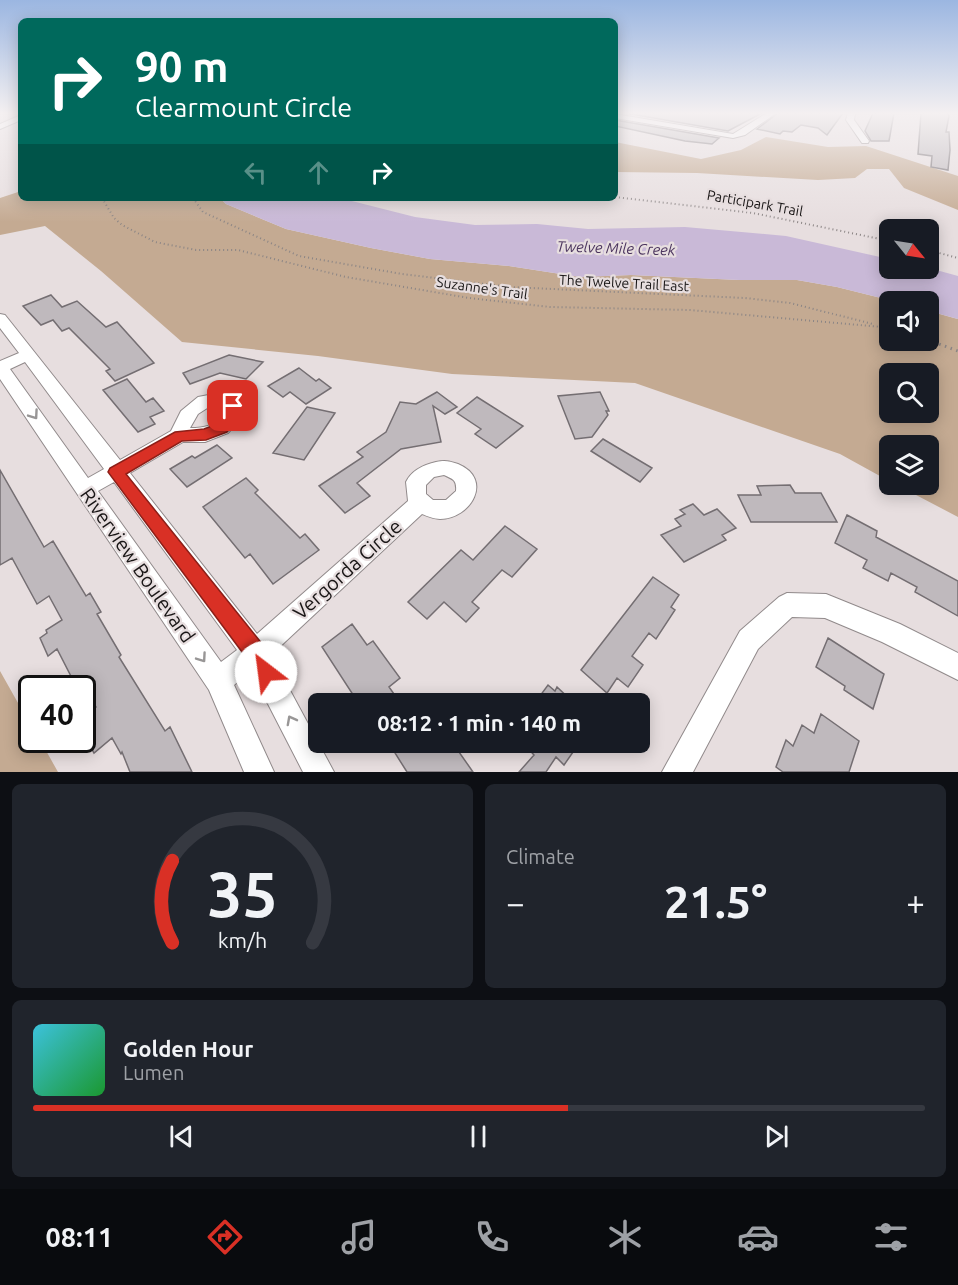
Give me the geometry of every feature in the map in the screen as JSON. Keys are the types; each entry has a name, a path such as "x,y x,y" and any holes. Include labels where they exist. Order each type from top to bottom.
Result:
{"street":[{"name":"Riverview Boulevard","path":"0,318 255,652 319,772"},
{"path":"0,367 28,355"},
{"name":"Riverview Boulevard","path":"0,367 218,681 260,772"},
{"path":"85,489 180,435"},
{"name":"Vergorda Circle","path":"218,681 255,652 420,503"},
{"path":"677,772 749,640 788,605 826,606 891,633 958,667"}],"path":[{"name":"Participark Trail","path":"618,197 686,202 782,217 879,239"},
{"name":"Suzanne's Trail","path":"104,201 114,218 122,225 155,242 196,249 238,250 346,277 470,298 550,307 712,312 879,327"},
{"name":"The Twelve Trail East","path":"195,201 203,212 299,256 402,274 510,287 745,298 790,303 818,308 879,326"},
{"path":"939,253 958,258"},
{"path":"939,344 958,351"}],"shaded area":[{"path":"618,149 651,149 701,159 741,150 875,149 958,176 958,210 904,188 889,169 867,169 855,178 818,180 697,173 618,172"},
{"path":"18,192 18,201 223,201 286,229 430,259 509,266 580,277 631,275 797,280 879,298 879,351 939,351 939,314 958,319 958,517 916,495 939,495 939,435 879,435 879,475 840,454 635,383 452,374 318,356 182,342 101,271 45,226 0,235 0,198"},
{"path":"0,671 18,703 18,753 47,753 58,772 0,772"}],"water":[{"name":"Twelve Mile Creek","path":"223,201 352,201 415,217 475,225 537,224 588,229 685,227 786,236 879,257 879,279 939,279 939,271 958,276 958,319 939,314 939,291 879,291 879,298 797,280 631,275 580,277 509,266 430,259 286,229"}],"building":[{"path":"918,149 950,149 948,170 931,167 932,156 918,154"},
{"path":"51,295 62,307 77,301 106,327 117,322 154,363 115,381 106,371 110,369 69,328 62,331 53,320 41,325 23,306"},
{"path":"229,355 263,362 246,379 220,373 190,384 183,373"},
{"path":"299,368 316,381 319,379 331,388 306,404 290,392 283,397 268,386"},
{"path":"127,379 146,402 153,398 164,411 150,417 155,424 138,432 103,390"},
{"path":"437,392 457,407 445,414 433,406 441,442 401,449 357,483 370,496 345,513 319,486 363,457 357,452 386,432 400,402 416,404"},
{"path":"600,392 609,411 606,411 608,415 592,437 575,439 558,396"},
{"path":"477,397 523,426 496,448 475,434 481,429 457,413"},
{"path":"307,407 335,413 304,460 273,453"},
{"path":"603,439 652,468 640,482 591,451"},
{"path":"217,445 232,458 187,487 170,469 192,456 195,458"},
{"path":"0,470 44,547 53,541 86,596 90,593 101,612 97,614 121,655 119,657 165,731 170,727 192,772 130,772 122,752 121,754 112,738 96,751 96,675 70,675 57,649 48,656 40,638 47,633 46,630 62,620 49,596 37,604 12,558 0,565"},
{"path":"246,478 258,490 255,493 300,538 305,534 319,550 273,584 250,554 245,558 203,507"},
{"path":"790,485 795,493 821,493 837,522 751,522 738,495 761,495 757,486"},
{"path":"693,504 704,515 717,509 736,528 722,535 726,540 684,562 661,535 681,526 675,519 685,514 680,510"},
{"path":"847,515 877,531 876,537 958,581 958,616 915,592 917,587 891,573 888,581 863,568 867,560 835,543"},
{"path":"505,526 537,549 512,577 502,570 472,602 479,608 466,622 444,602 427,619 408,602 461,550 473,560"},
{"path":"653,577 679,595 671,607 675,610 656,639 649,633 632,656 643,665 628,687 617,678 607,693 581,670"},
{"path":"352,624 367,645 373,641 400,678 389,687 393,693 352,693 322,647"},
{"path":"828,638 884,674 873,709 844,690 845,686 816,667"},
{"path":"548,685 555,691 557,687 563,693 542,693"},
{"path":"821,714 859,741 849,772 783,772 776,767 786,740 793,746 802,725 814,733"},
{"path":"395,753 460,753 473,772 407,772"},
{"path":"532,753 572,753 564,765 556,757 546,772 519,772 534,755"}],"route":[{"path":"233,406 233,417 222,428 206,435 180,435 116,472 255,652 266,672"}]}
